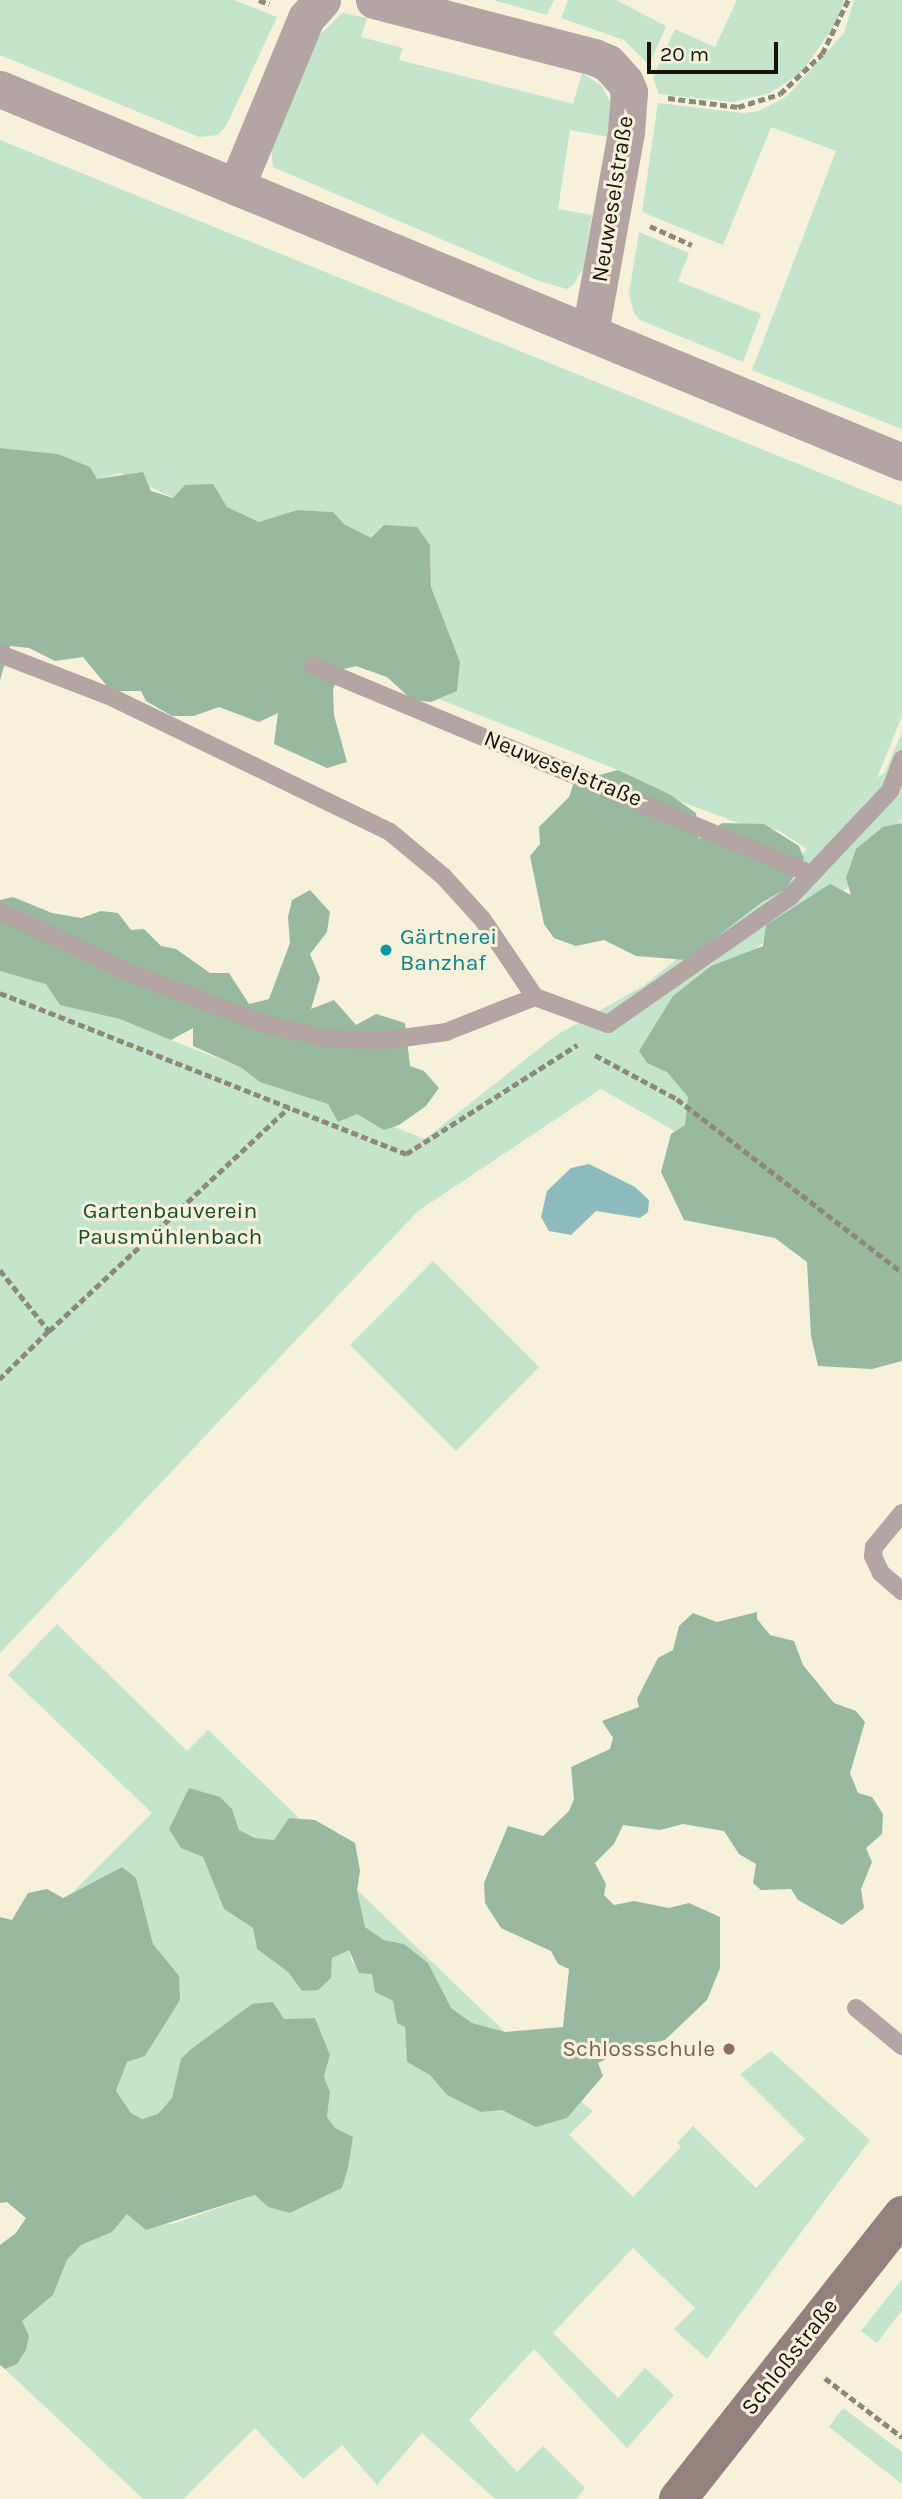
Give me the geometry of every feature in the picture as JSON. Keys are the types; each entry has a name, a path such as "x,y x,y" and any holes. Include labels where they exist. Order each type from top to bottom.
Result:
{"street":[{"path":"236,187 306,19 322,0"},
{"name":"Neuweselstraße","path":"374,0 594,57 618,72 629,100 614,211 590,333"},
{"path":"0,89 902,462"},
{"name":"Schloßstraße","path":"678,2499 902,2215"}],"lane":[{"path":"0,654 108,696 390,832 443,876 483,920 535,997 608,1024 790,897 890,791 902,759"},
{"name":"Neuweselstraße","path":"313,666 811,874"},
{"path":"0,911 127,972 261,1023 327,1038 387,1040 446,1032 535,997"},
{"path":"902,1513 874,1547 873,1556 881,1573 902,1591"},
{"path":"856,2008 902,2046"}],"path":[{"path":"629,100 673,98 738,107 766,101 793,84 822,54 848,0"},
{"path":"0,993 407,1154 608,1024"},
{"path":"577,1045 677,1099 902,1272"},
{"path":"0,1379 289,1108"},
{"path":"0,1270 49,1331"},
{"path":"792,2356 902,2437"}],"green space":[{"path":"0,0 234,0 277,17 226,126 218,135 199,137 0,55"},
{"path":"493,0 554,0 547,15"},
{"path":"568,0 616,0 666,26 649,65 624,40 561,18"},
{"path":"737,0 844,0 838,20 802,72 770,93 732,102 659,94 653,77 675,29 715,47"},
{"path":"854,0 902,0 902,429 752,370 836,151 771,127 723,245 642,212 658,103 743,113 759,111 787,96 844,33"},
{"path":"342,13 367,18 361,37 403,48 399,60 573,104 582,73 602,86 610,102 609,137 570,130 558,209 592,215 583,269 574,284 567,289 539,281 273,167 271,147 315,40"},
{"name":"Gartenbauverein Pausmühlenbach","path":"0,140 902,506 902,716 877,778 885,772 902,732 902,818 870,868 825,907 774,934 694,998 884,1250 601,1089 418,1211 0,1653 0,945 171,1040 425,1139 555,1036 643,986 766,889 807,849 778,830 739,823 679,801 618,770 439,699 457,691 460,662 431,587 430,545 371,538 344,524 333,512 297,510 259,522 227,507 212,484 174,498 120,473 97,479 90,467 58,454 0,448"},
{"path":"639,232 689,253 678,281 761,314 743,362 640,320 634,313 629,294"},
{"path":"0,448 58,454 90,467 97,479 143,472 151,491 173,498 185,485 213,484 227,507 259,522 297,510 333,512 344,524 371,538 384,525 417,527 430,545 431,587 460,662 457,691 431,702 412,700 387,677 356,666 340,670 333,690 334,715 347,762 327,768 274,744 278,713 259,722 219,707 194,716 172,716 146,701 141,691 111,691 83,657 55,661 29,648 10,646 0,680"},
{"path":"618,770 669,794 696,813 699,839 722,823 764,824 799,846 804,859 786,889 762,902 687,960 636,956 604,940 576,946 554,938 544,924 530,856 540,844 539,827 569,797 574,782"},
{"path":"902,823 902,1361 872,1369 818,1366 811,1336 807,1262 775,1238 684,1220 661,1172 671,1134 685,1125 688,1097 667,1072 647,1063 639,1051 673,996 711,966 763,946 766,925 830,884 851,895 846,878 856,849 883,827"},
{"path":"310,890 330,912 327,932 310,954 320,978 311,1009 334,1000 356,1025 376,1014 405,1023 410,1066 424,1071 439,1088 426,1106 399,1125 384,1130 357,1114 338,1122 328,1104 260,1082 242,1068 193,1046 193,1028 171,1040 120,1019 60,1005 46,984 0,971 0,900 13,897 52,913 81,918 101,911 118,913 131,930 144,929 161,946 176,949 210,973 229,973 249,1004 269,999 290,943 288,917 292,900"},
{"path":"433,1261 539,1367 456,1451 350,1345"},
{"path":"757,1612 757,1619 770,1635 794,1641 803,1665 834,1703 856,1711 865,1722 850,1773 858,1793 872,1797 883,1814 882,1834 866,1848 872,1862 861,1889 864,1908 842,1925 798,1900 791,1889 761,1890 753,1883 756,1864 739,1854 724,1831 683,1824 660,1830 623,1825 614,1844 595,1863 606,1884 604,1895 614,1905 634,1901 669,1908 689,1903 720,1917 720,1968 707,2000 665,2040 627,2049 598,2063 603,2076 567,2118 536,2127 502,2110 481,2112 447,2095 430,2075 407,2062 405,2027 397,2023 393,2001 375,1992 372,1974 359,1973 349,1950 332,1958 331,1978 318,1990 302,1991 288,1972 257,1949 253,1928 224,1909 203,1857 181,1848 169,1829 189,1788 220,1797 232,1809 239,1830 255,1838 274,1840 289,1818 315,1820 355,1843 360,1871 357,1890 365,1927 384,1940 404,1944 428,1963 451,2008 472,2023 505,2032 563,2027 569,1969 558,1964 551,1951 501,1928 485,1903 484,1883 508,1826 543,1836 569,1811 574,1799 571,1767 610,1749 613,1738 602,1721 639,1707 637,1699 658,1658 673,1650 679,1626 693,1613 717,1622"},
{"path":"57,1624 187,1751 208,1730 299,1818 289,1818 274,1840 255,1838 239,1830 232,1809 181,1848 203,1856 224,1909 253,1928 257,1949 288,1972 302,1991 318,1989 331,1978 332,1958 349,1949 352,1962 372,1974 375,1992 393,2001 397,2023 405,2027 407,2062 430,2075 447,2095 481,2112 502,2110 536,2127 567,2118 580,2101 593,2111 569,2135 633,2197 681,2147 677,2143 693,2126 756,2188 805,2139 740,2074 771,2051 870,2140 707,2359 674,2329 695,2308 633,2248 553,2333 618,2398 645,2368 674,2395 627,2448 534,2349 469,2420 517,2472 543,2446 585,2488 576,2499 495,2499 422,2433 377,2485 342,2445 303,2479 255,2428 183,2499 143,2499 5,2369 17,2364 22,2321 53,2295 67,2260 81,2245 112,2232 127,2213 138,2221 173,2224 255,2195 268,2207 290,2213 342,2188 353,2138 335,2128 327,2117 330,2092 324,2078 330,2055 315,2018 284,2019 252,2004 181,2060 172,2098 158,2115 142,2119 131,2113 116,2091 127,2061 145,2056 180,2000 153,1944 136,1879 122,1867 72,1893 152,1813 8,1675"},
{"path":"122,1867 136,1878 153,1944 179,1976 180,2000 145,2056 127,2062 116,2091 131,2113 142,2119 158,2114 172,2098 181,2059 190,2050 252,2004 273,2002 284,2019 315,2018 330,2055 324,2077 330,2092 327,2117 335,2128 353,2137 348,2168 342,2188 290,2213 268,2207 255,2195 146,2230 127,2214 112,2232 81,2245 67,2260 53,2295 22,2321 29,2336 26,2350 17,2364 5,2369 0,2365 0,2245 16,2233 26,2218 7,2202 0,2203 0,1917 12,1920 28,1893 47,1889 63,1898"},
{"path":"357,1890 505,2032 472,2023 451,2008 404,1944 384,1940 365,1927"},
{"path":"902,2279 902,2310 877,2343 861,2331"},
{"path":"843,2408 902,2452 902,2484 829,2427"}],"water":[{"path":"589,1164 635,1187 649,1200 648,1212 640,1218 596,1211 571,1235 549,1231 541,1217 547,1191 571,1168"}],"place":[{"name":"Gärtnerei Banzhaf","path":"386,950"},
{"name":"Schlossschule","path":"729,2049"}]}
